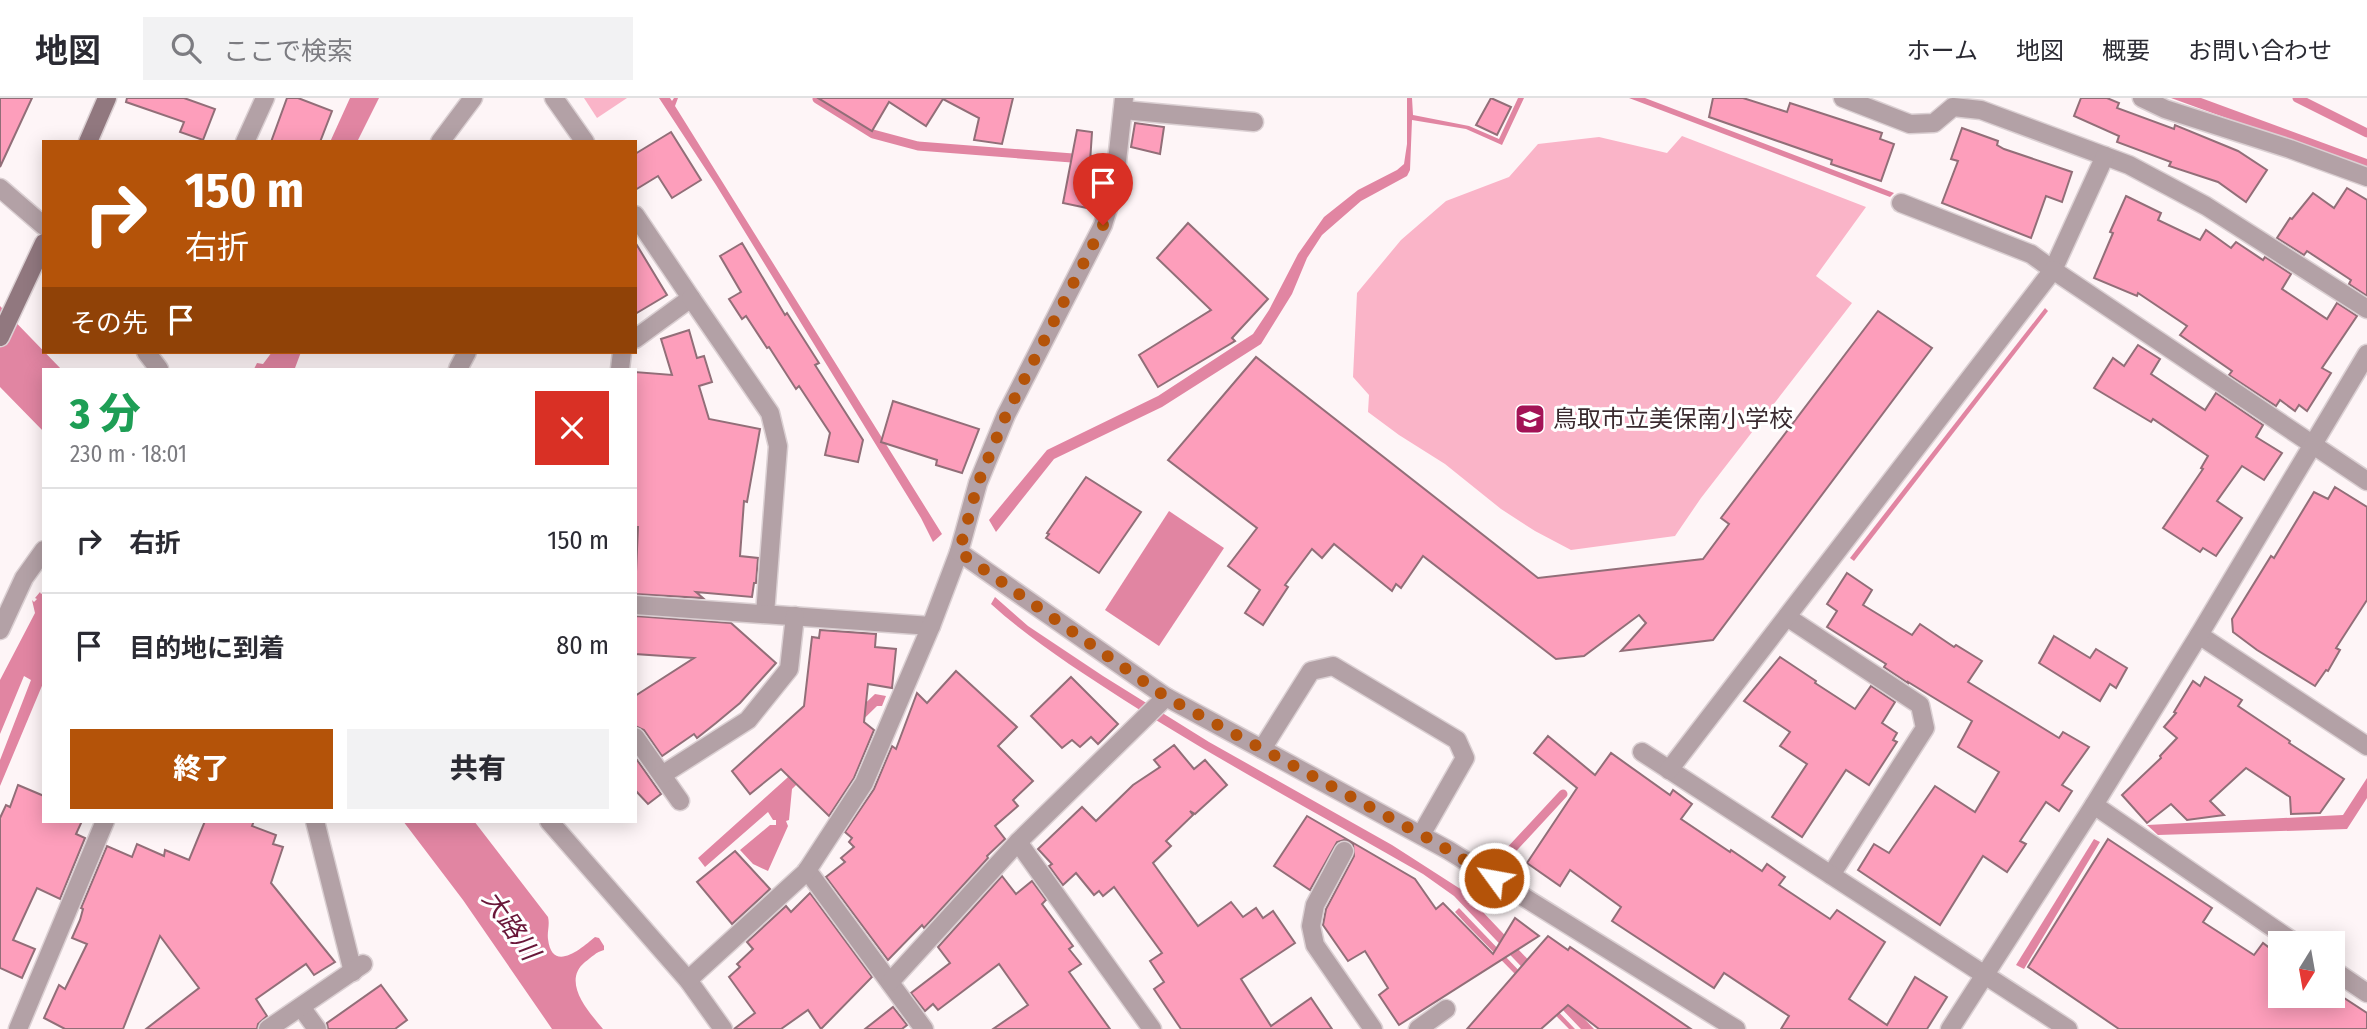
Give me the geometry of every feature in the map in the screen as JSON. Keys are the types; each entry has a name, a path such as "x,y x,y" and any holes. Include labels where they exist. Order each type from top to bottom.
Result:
{"main road":[{"path":"89,140 107,98"},
{"path":"0,337 42,247"}],"street":[{"path":"246,140 265,98"},
{"path":"442,140 473,98"},
{"path":"554,98 584,140"},
{"path":"1843,98 1910,124 1934,123 1953,107 1981,110 2129,165 2206,206 2367,309"},
{"path":"2142,98 2165,109 2367,177"},
{"path":"688,979 807,870 864,783 931,626 959,552 978,483 1006,415 1103,225 1114,188 1124,104 1254,122"},
{"path":"1669,770 2053,270 2105,156"},
{"path":"0,188 42,224"},
{"path":"1901,202 2031,254 2367,481"},
{"path":"637,218 770,413 778,446 765,614"},
{"path":"637,338 691,298"},
{"path":"148,354 158,368"},
{"path":"1950,1029 2094,805 2367,354"},
{"path":"959,552 1166,697 1421,835 1717,1024 1736,1029"},
{"path":"0,630 24,578 42,553"},
{"path":"637,605 931,626"},
{"path":"662,775 748,720 789,669 794,616"},
{"path":"1787,617 1920,705 1925,728 1831,875"},
{"path":"2199,635 2367,746"},
{"path":"1262,749 1311,671 1333,666 1457,740 1465,758 1421,835"},
{"path":"890,982 1018,842 1166,697"},
{"path":"637,740 680,801"},
{"path":"1642,752 2068,1029"},
{"path":"2094,805 2278,931"},
{"path":"18,1029 105,823"},
{"path":"268,1029 358,968 316,823"},
{"path":"552,823 688,979 723,1029"},
{"path":"1018,842 1152,1029"},
{"path":"1344,851 1315,905 1311,926 1315,945 1373,1029"},
{"path":"807,870 924,1029"},
{"path":"2345,978 2367,993"},
{"path":"301,1007 317,1029"},
{"path":"1418,1029 1446,1009"}],"shaded area":[{"path":"584,98 627,98 597,118"},
{"path":"1682,136 1866,207 1816,276 1852,303 1701,498 1675,536 1571,550 1501,509 1445,464 1368,412 1369,395 1353,377 1357,293 1401,240 1446,201 1509,177 1538,144 1599,137 1667,153"}],"water":[{"path":"350,98 379,98 358,140 331,140"},
{"path":"659,98 670,98 672,101 678,98 675,106 942,534 933,542 921,518 716,185"},
{"path":"1407,98 1412,98 1413,115 1469,126 1499,139 1518,98 1524,98 1502,145 1466,129 1412,120 1410,170 1407,176 1361,201 1322,235 1307,258 1292,294 1261,344 1162,407 1054,459 996,532 989,520 1047,450 1158,396 1253,334 1269,310 1298,254 1324,217 1358,190 1404,164"},
{"path":"1629,98 1645,98 1894,193 1890,197"},
{"path":"2171,98 2201,98 2367,159 2367,169"},
{"path":"0,306 42,349 42,354 46,354 60,368 42,368 42,430 0,387"},
{"path":"2045,308 2048,311 1854,561 1850,558"},
{"path":"270,354 300,354 295,368 254,368 257,363 263,364"},
{"path":"1169,511 1224,548 1159,646 1105,610"},
{"path":"40,592 42,593 42,686 0,786 0,760 31,680 24,676 0,734 0,680 35,613 32,600 34,602 37,599 35,598"},
{"path":"995,597 1028,626 1103,676 1209,742 1392,845 1462,890 1594,1029 1581,1029 1454,896 1423,874 1198,745 1107,689 1007,618 991,604"},
{"path":"875,694 886,696 882,706 877,706 792,789 789,820 786,821 788,826 768,871 753,864 740,850 770,825 776,825 776,820 773,820 768,812 705,867 698,858"},
{"path":"2367,778 2367,798 2347,829 2158,835 2147,825 2343,815"},
{"name":"大路川","path":"405,823 476,823 548,917 548,939 555,955 568,955 595,937 599,938 604,950 596,953 578,970 576,988 585,1006 603,1029 552,1029 463,900"},
{"path":"2094,839 2100,842 2024,969 2016,965"},
{"path":"1459,908 1575,1029 1569,1029 1467,925 1455,912"}],"building":[{"path":"0,98 32,98 0,167"},
{"path":"127,98 184,98 215,109 203,140 180,132 184,122 126,102"},
{"path":"287,98 298,98 332,111 321,140 272,140"},
{"path":"818,98 1013,98 1002,144 974,140 979,118 943,99 926,126 889,102 872,131"},
{"path":"1491,98 1511,107 1497,135 1476,125"},
{"path":"1713,98 1743,98 1787,112 1790,103 1882,133 1880,139 1894,144 1881,181 1831,164 1832,160 1709,117"},
{"path":"2081,98 2107,98 2119,103 2117,108 2174,129 2175,125 2238,151 2267,170 2246,202 2218,182 2169,166 2171,162 2117,142 2119,136 2074,116"},
{"path":"1135,123 1164,127 1160,154 1131,147"},
{"path":"1962,128 1998,141 1997,145 2004,149 2072,172 2062,202 2046,196 2031,238 1942,203 1958,161 1951,159"},
{"path":"1077,130 1092,132 1087,208 1063,203"},
{"path":"671,132 701,180 672,198 658,176 637,189 637,153"},
{"path":"2347,188 2367,200 2367,296 2349,284 2351,280 2307,251 2304,255 2277,238 2290,218 2292,219 2313,193 2334,208"},
{"path":"2126,196 2161,213 2158,220 2200,240 2206,230 2231,248 2236,242 2263,260 2265,257 2291,274 2282,289 2327,319 2337,303 2357,316 2322,368 2331,373 2307,411 2299,405 2295,411 2280,400 2276,406 2229,375 2232,371 2180,335 2187,326 2138,293 2137,296 2094,278"},
{"path":"1188,223 1268,299 1232,338 1235,341 1158,387 1139,355 1211,310 1157,258"},
{"path":"742,243 785,315 787,313 819,363 815,365 863,440 858,462 825,455 830,433 799,386 796,389 746,316 742,319 729,299 741,292 720,256"},
{"path":"637,245 667,295 637,313"},
{"path":"1878,311 1932,348 1713,640 1621,651 1646,623 1639,615 1584,656 1556,659 1423,556 1401,588 1396,584 1392,591 1334,544 1322,558 1312,549 1285,585 1288,587 1263,625 1245,613 1260,590 1228,566 1257,528 1168,460 1256,357 1538,578 1703,559 1729,524 1721,518"},
{"path":"689,330 697,358 704,356 712,382 699,386 709,419 760,429 747,502 744,501 740,556 758,558 752,597 696,592 703,598 637,594 637,372 672,375 661,339"},
{"path":"2138,345 2160,359 2151,374 2205,410 2216,393 2263,425 2256,437 2282,453 2264,480 2242,466 2217,501 2242,518 2216,556 2203,548 2200,552 2163,528 2203,469 2201,468 2208,456 2153,419 2151,422 2094,388 2113,358 2124,366"},
{"path":"893,401 979,429 962,473 936,465 937,460 881,442"},
{"path":"1086,477 1141,512 1099,573 1046,538"},
{"path":"2335,487 2367,507 2367,600 2336,648 2340,650 2328,671 2326,670 2315,686 2233,632 2232,619 2271,556 2274,558 2314,492 2328,499"},
{"path":"1847,573 1872,590 1863,605 1912,635 1920,624 1954,647 1956,645 1982,661 1968,682 2059,738 2063,732 2089,747 2062,785 2072,791 2059,811 2046,802 2020,841 2026,844 2007,872 1983,856 1940,925 1858,870 1874,844 1889,853 1935,786 1975,812 1999,772 1958,747 1972,721 1908,683 1884,667 1886,664 1827,627 1837,611 1827,604"},
{"path":"637,616 731,623 776,663 740,703 716,723 697,738 694,734 662,756 644,730 637,727 637,695 694,658 637,654"},
{"path":"820,630 876,634 875,647 896,649 892,688 868,684 864,722 874,730 854,778 829,816 781,769 750,794 732,771 804,706 812,637 819,638"},
{"path":"2054,636 2090,658 2096,649 2127,668 2116,688 2110,684 2100,701 2039,663"},
{"path":"1780,657 1855,709 1871,686 1895,702 1882,723 1897,733 1893,740 1897,742 1869,785 1846,770 1802,837 1772,817 1807,764 1780,746 1790,732 1744,701"},
{"path":"956,671 1017,727 998,746 1033,781 1013,800 1018,806 995,826 1005,839 924,928 922,925 888,960 826,877 845,862 841,858 854,847 849,842 852,838 845,832 874,789 892,746 896,749 917,693 927,703"},
{"path":"1071,677 1118,724 1098,744 1091,737 1080,747 1072,740 1062,748 1031,716"},
{"path":"2205,677 2242,700 2238,706 2344,779 2320,813 2291,814 2290,797 2246,768 2210,801 2224,815 2187,820 2171,804 2147,823 2122,795 2161,758 2177,738 2164,727 2176,713 2174,712 2193,681 2200,686"},
{"path":"1548,736 1595,775 1611,753 1670,795 1673,790 1692,804 1681,819 1762,871 1767,864 1785,877 1779,885 1830,919 1837,910 1885,942 1849,999 1887,1025 1915,977 1947,997 1927,1029 1781,1029 1789,1016 1724,973 1714,988 1612,921 1621,907 1570,870 1560,886 1527,863 1577,788 1534,753"},
{"path":"1174,745 1194,769 1205,760 1227,785 1195,814 1190,811 1193,815 1166,841 1171,846 1153,863 1198,926 1231,902 1243,917 1256,908 1263,918 1273,911 1295,943 1241,979 1271,1026 1311,998 1332,1029 1181,1029 1154,989 1164,982 1150,961 1162,953 1114,887 1103,896 1099,891 1094,895 1076,873 1063,885 1049,866 1052,864 1038,849 1082,807 1096,821 1133,785 1160,767 1154,760"},
{"path":"637,760 661,794 648,804 637,792"},
{"path":"18,785 42,795 42,823 81,823 76,834 85,838 60,899 37,888 13,940 35,949 22,978 0,968 0,818 6,805 10,807"},
{"path":"1307,816 1415,879 1436,909 1443,903 1493,954 1515,918 1539,936 1399,1025 1379,995 1388,988 1365,951 1348,961 1323,925 1326,909 1354,856 1353,844 1344,840 1337,842 1310,890 1274,866"},
{"path":"204,823 253,823 252,826 276,835 273,844 283,847 271,883 335,962 314,975 306,964 256,999 267,1016 258,1024 257,1029 146,1029 199,988 160,936 123,1029 65,1029 44,1018 59,985 65,989 87,944 72,938 80,920 81,908 107,846 132,857 137,844 164,856 165,850 189,860"},
{"path":"2108,839 2212,908 2203,922 2254,955 2263,943 2268,947 2268,1008 2345,1008 2345,999 2367,1013 2367,1029 2119,1029 2028,967"},
{"path":"735,851 770,889 732,924 697,882"},
{"path":"1002,876 1016,894 1032,881 1046,900 1042,904 1073,946 1069,949 1081,964 1069,972 1110,1029 993,1029 1028,1005 999,964 938,1010 933,1004 925,1011 911,993 950,963 938,947"},
{"path":"810,893 872,977 821,1029 808,1010 781,1029 734,1029 755,1013 729,977 740,967 737,964 753,949 747,942 786,906 791,912"},
{"path":"1548,936 1568,950 1570,947 1691,1029 1599,1029 1568,1005 1541,1029 1467,1029"},
{"path":"381,985 407,1020 395,1029 328,1029 327,1023"},
{"path":"893,1007 907,1025 902,1029 865,1029"}],"waterway":[{"path":"2297,98 2367,133"},
{"path":"817,99 873,134 918,146 1111,161"},
{"path":"1486,877 1563,794"}],"place":[{"name":"鳥取市立美保南小学校","path":"1530,419"}],"route":[{"path":"1103,225 1006,415 978,483 959,552 1166,697 1435,842 1494,878"}]}
